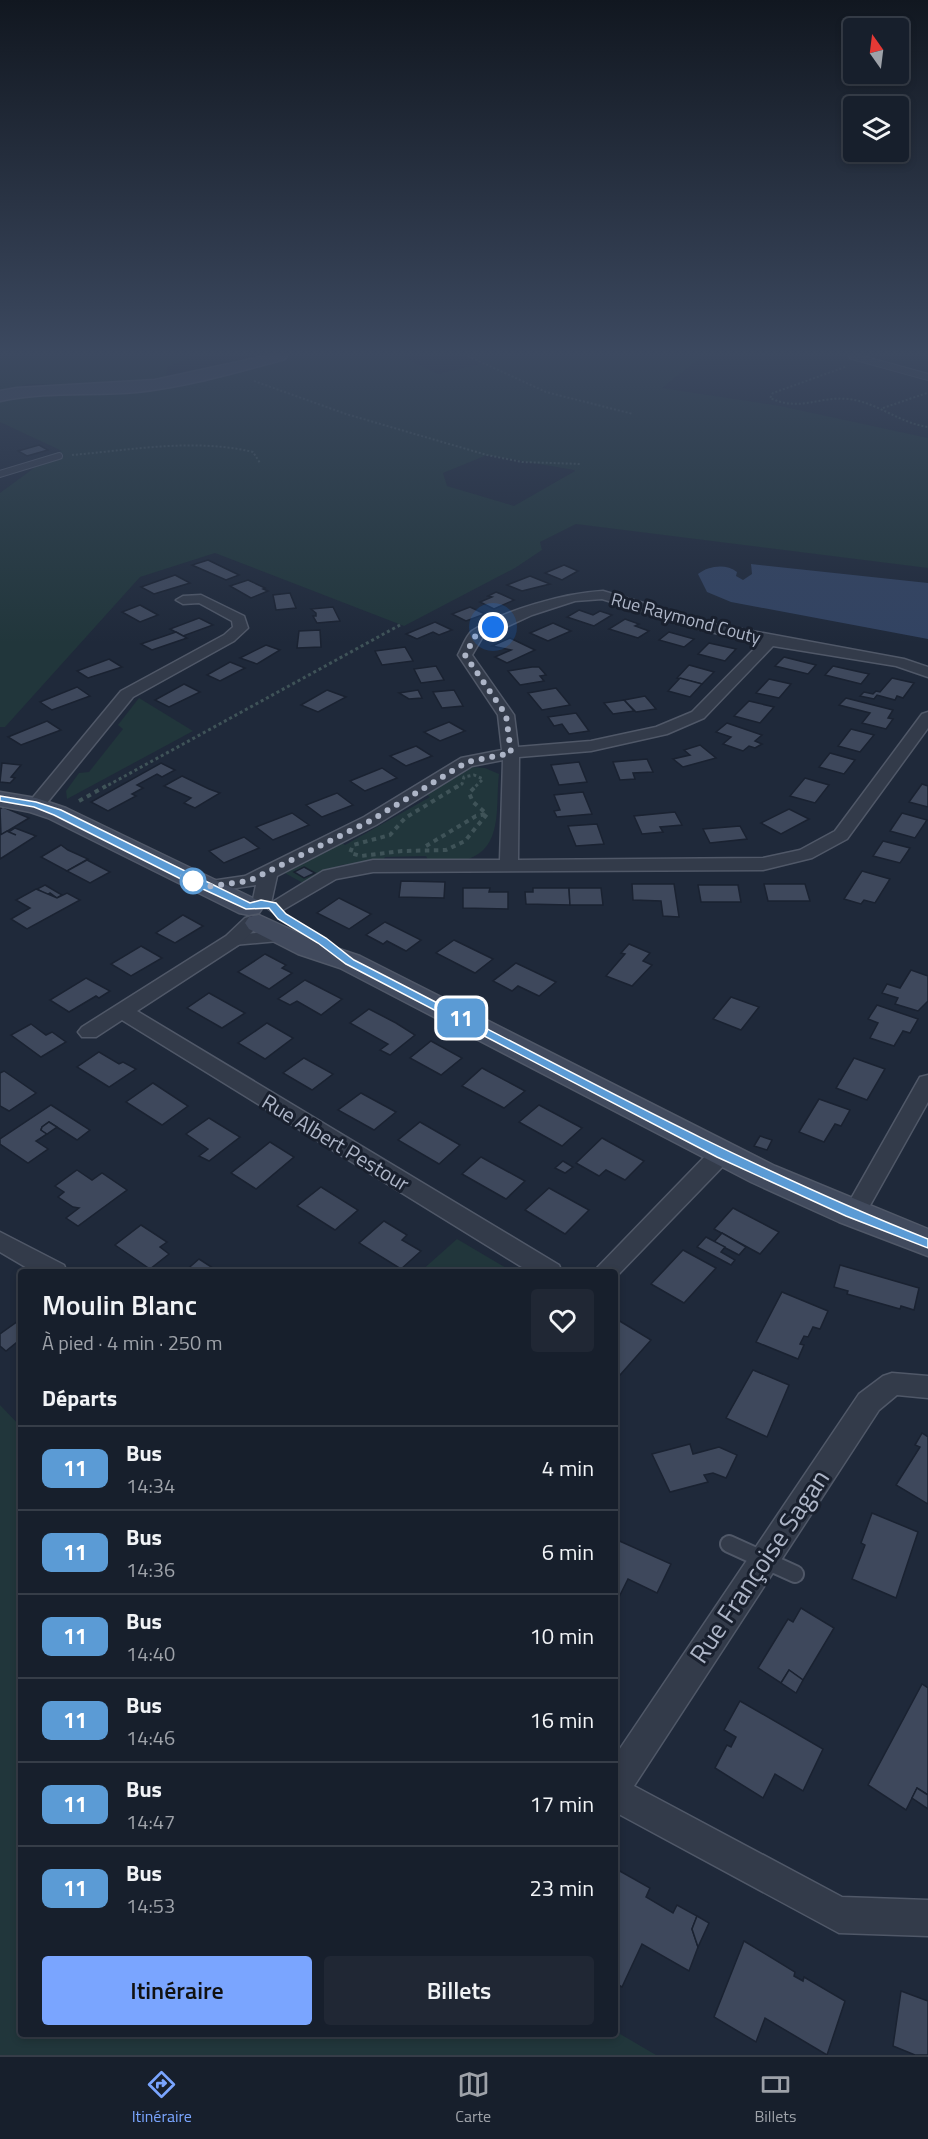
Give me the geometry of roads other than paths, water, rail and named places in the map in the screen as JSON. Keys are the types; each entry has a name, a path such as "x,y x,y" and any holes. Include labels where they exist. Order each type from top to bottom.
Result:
{"main road":[{"path":"0,799 47,809 204,887 308,948 350,962 722,1154 851,1213 928,1243"}],"street":[{"name":"Rue Raymond Couty","path":"509,865 511,753 506,715 465,655 476,635 527,612 574,597 603,595 711,628 770,641 899,662 928,672"},
{"path":"47,809 127,694 229,638 241,628 239,619 201,599 183,600"},
{"path":"204,887 249,881 268,873 370,821 467,762 511,753 591,746 661,730 698,715 770,641"},
{"path":"89,1032 330,875 349,870 373,866 763,864 806,854 841,835 928,717"},
{"path":"262,919 268,873"},
{"name":"Rue Albert Pestour","path":"122,1011 545,1269"},
{"path":"851,1213 860,1203 928,1082"},
{"path":"608,1269 722,1154"},
{"path":"0,1241 50,1269"},
{"name":"Rue Françoise Sagan","path":"618,1780 869,1401 892,1384 928,1387"},
{"path":"618,1796 839,1915 928,1918"}],"lane":[{"path":"0,474 59,456"},
{"path":"729,1544 795,1574"}],"water":[{"path":"751,564 928,583 928,639 731,602 707,592 698,574 712,567 728,567 737,572 736,576 743,580 752,574"}]}
